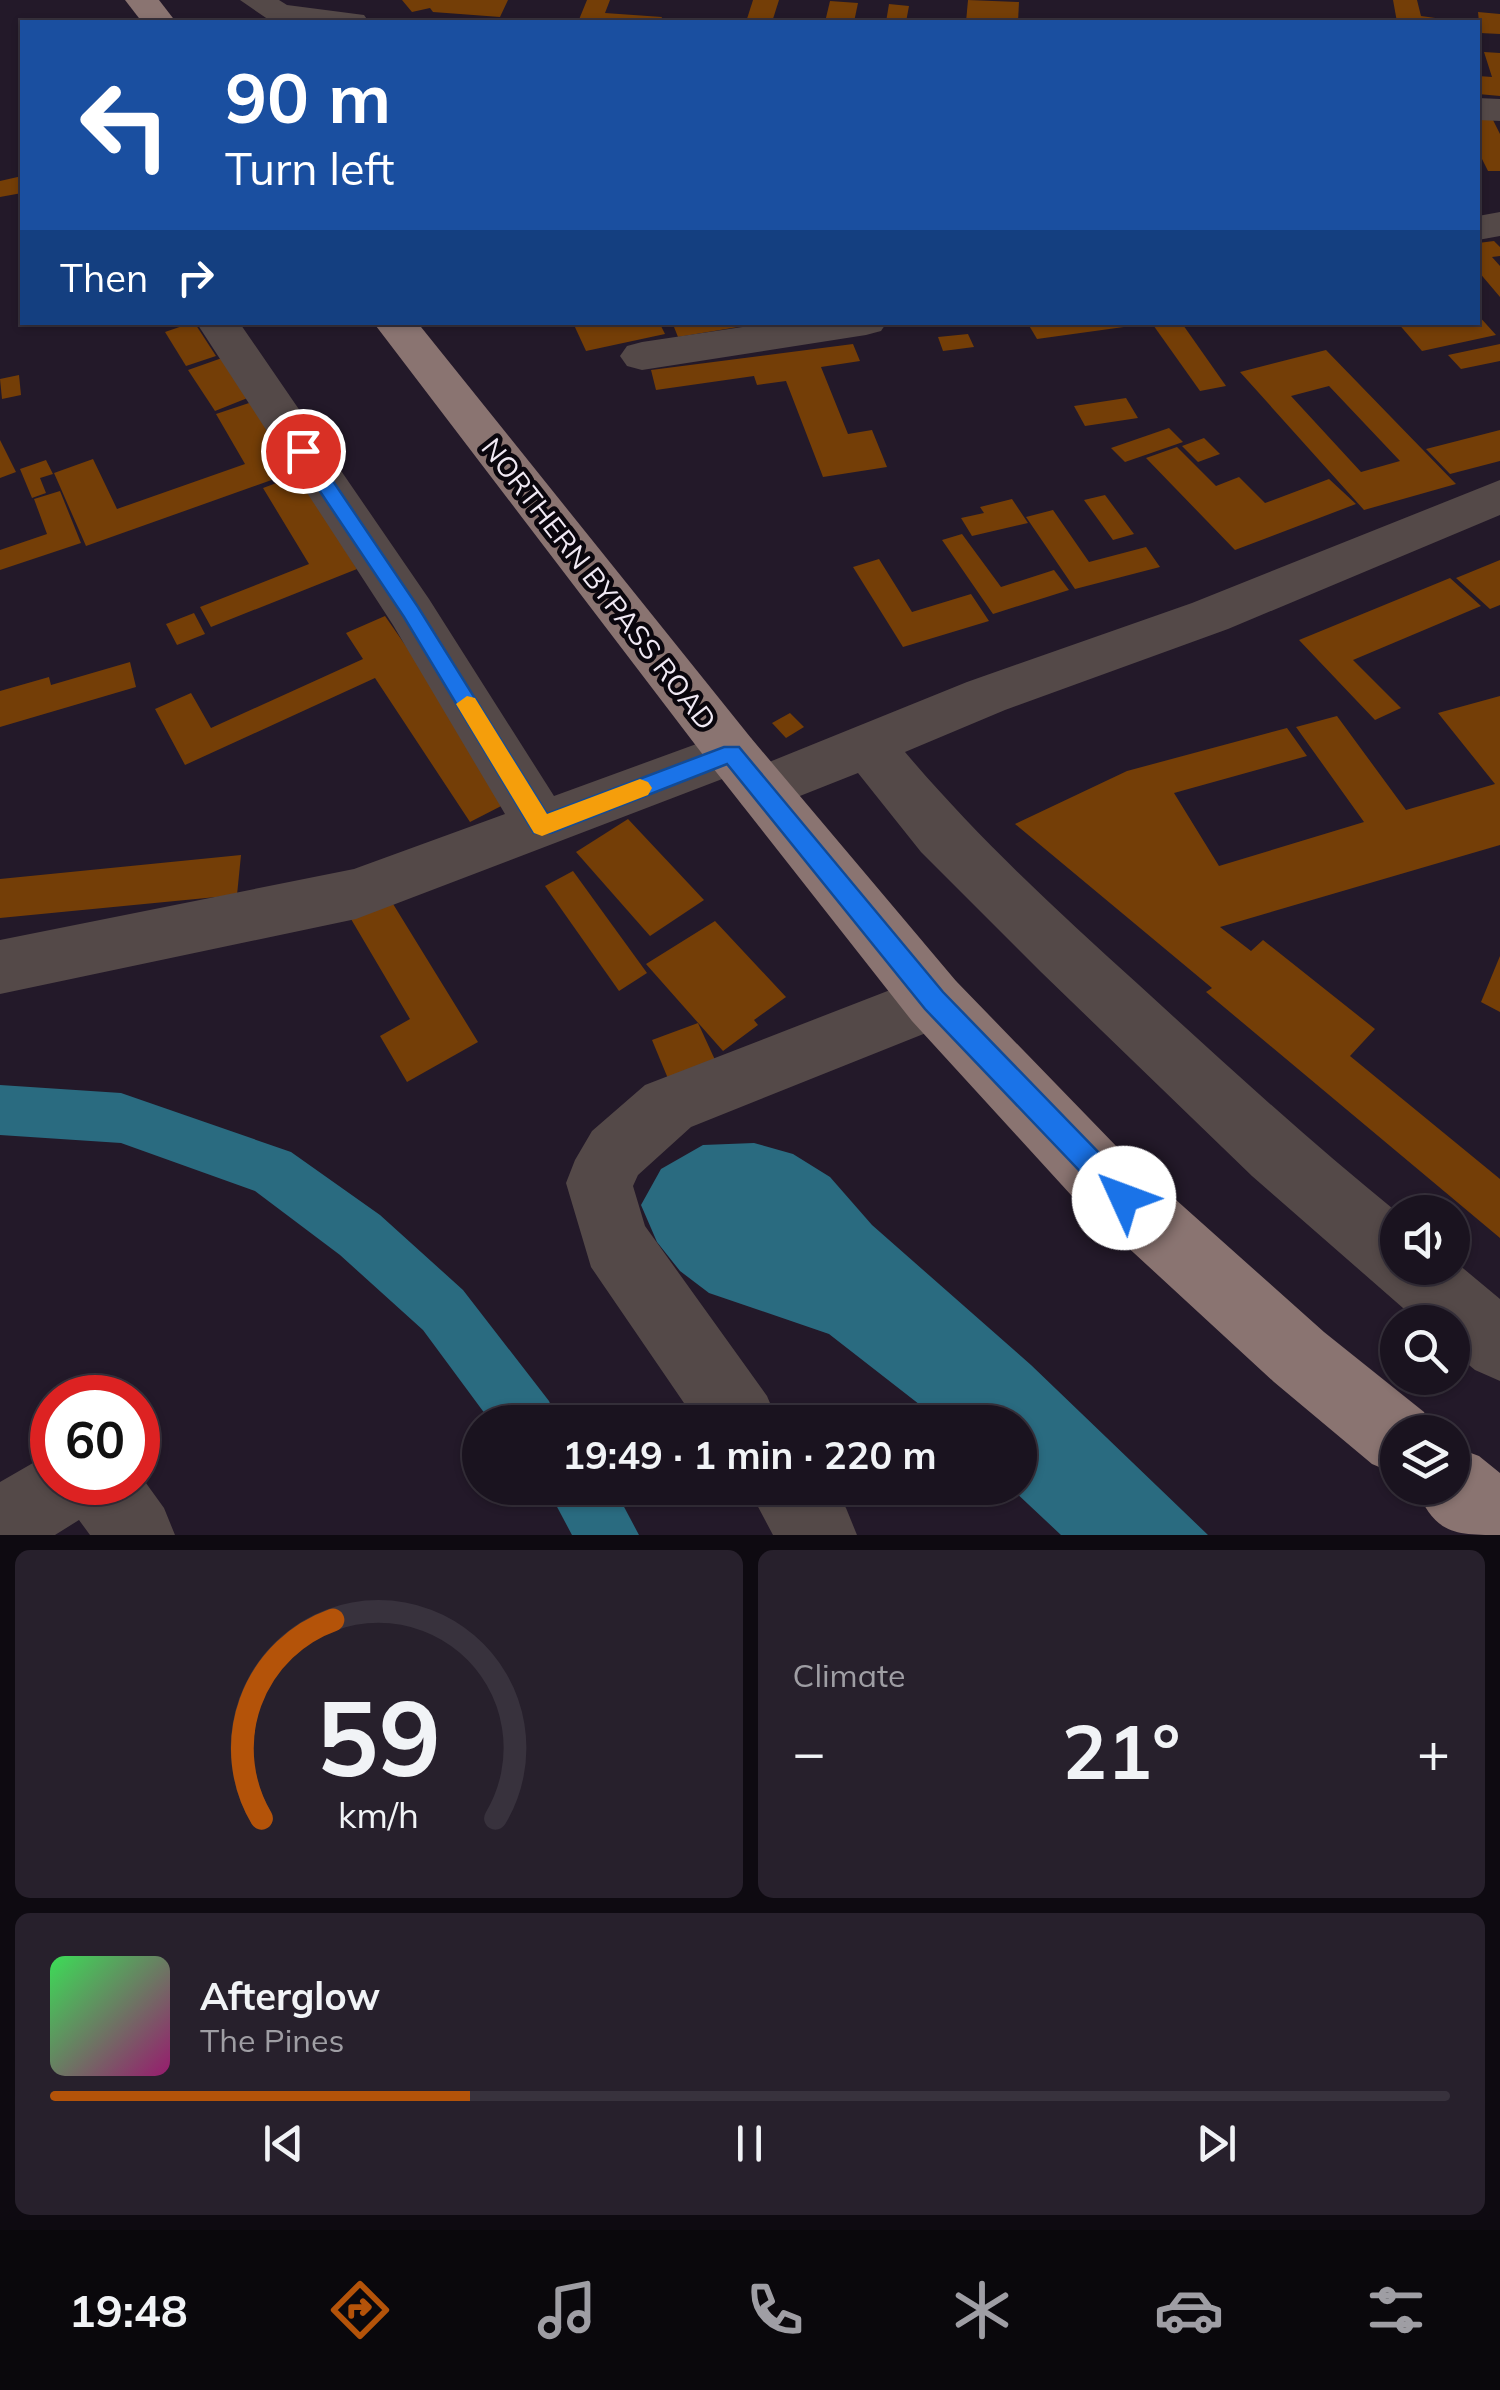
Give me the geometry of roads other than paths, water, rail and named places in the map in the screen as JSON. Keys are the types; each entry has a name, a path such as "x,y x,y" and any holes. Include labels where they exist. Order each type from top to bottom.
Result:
{"main road":[{"path":"142,0 158,20"},
{"name":"NORTHERN BYPASS ROAD","path":"396,325 747,771 934,1000 1096,1172 1299,1356 1380,1423"},
{"path":"1470,1498 1500,1522"}],"street":[{"path":"257,0 278,14 334,20"},
{"path":"218,325 411,612 542,826"},
{"path":"642,356 846,325"},
{"path":"0,966 356,894 542,826 747,771 867,746 986,696 1210,616 1500,496"},
{"path":"867,746 941,835 1048,940 1276,1154 1380,1243"},
{"path":"728,1405 615,1243 598,1183 614,1153 668,1106 934,1000"},
{"path":"1428,1285 1500,1346"},
{"path":"0,1526 33,1505"},
{"path":"115,1505 137,1535"},
{"path":"798,1505 820,1535"}],"water":[{"path":"754,1143 793,1154 830,1177 872,1225 1031,1365 1208,1535 1061,1535 1029,1505 1037,1505 1037,1405 920,1405 829,1334 709,1293 680,1271 657,1242 641,1205 661,1169 703,1145"}],"waterway":[{"path":"0,1110 121,1118 272,1171 360,1235 443,1310 515,1405"},
{"path":"589,1505 608,1535"}]}
